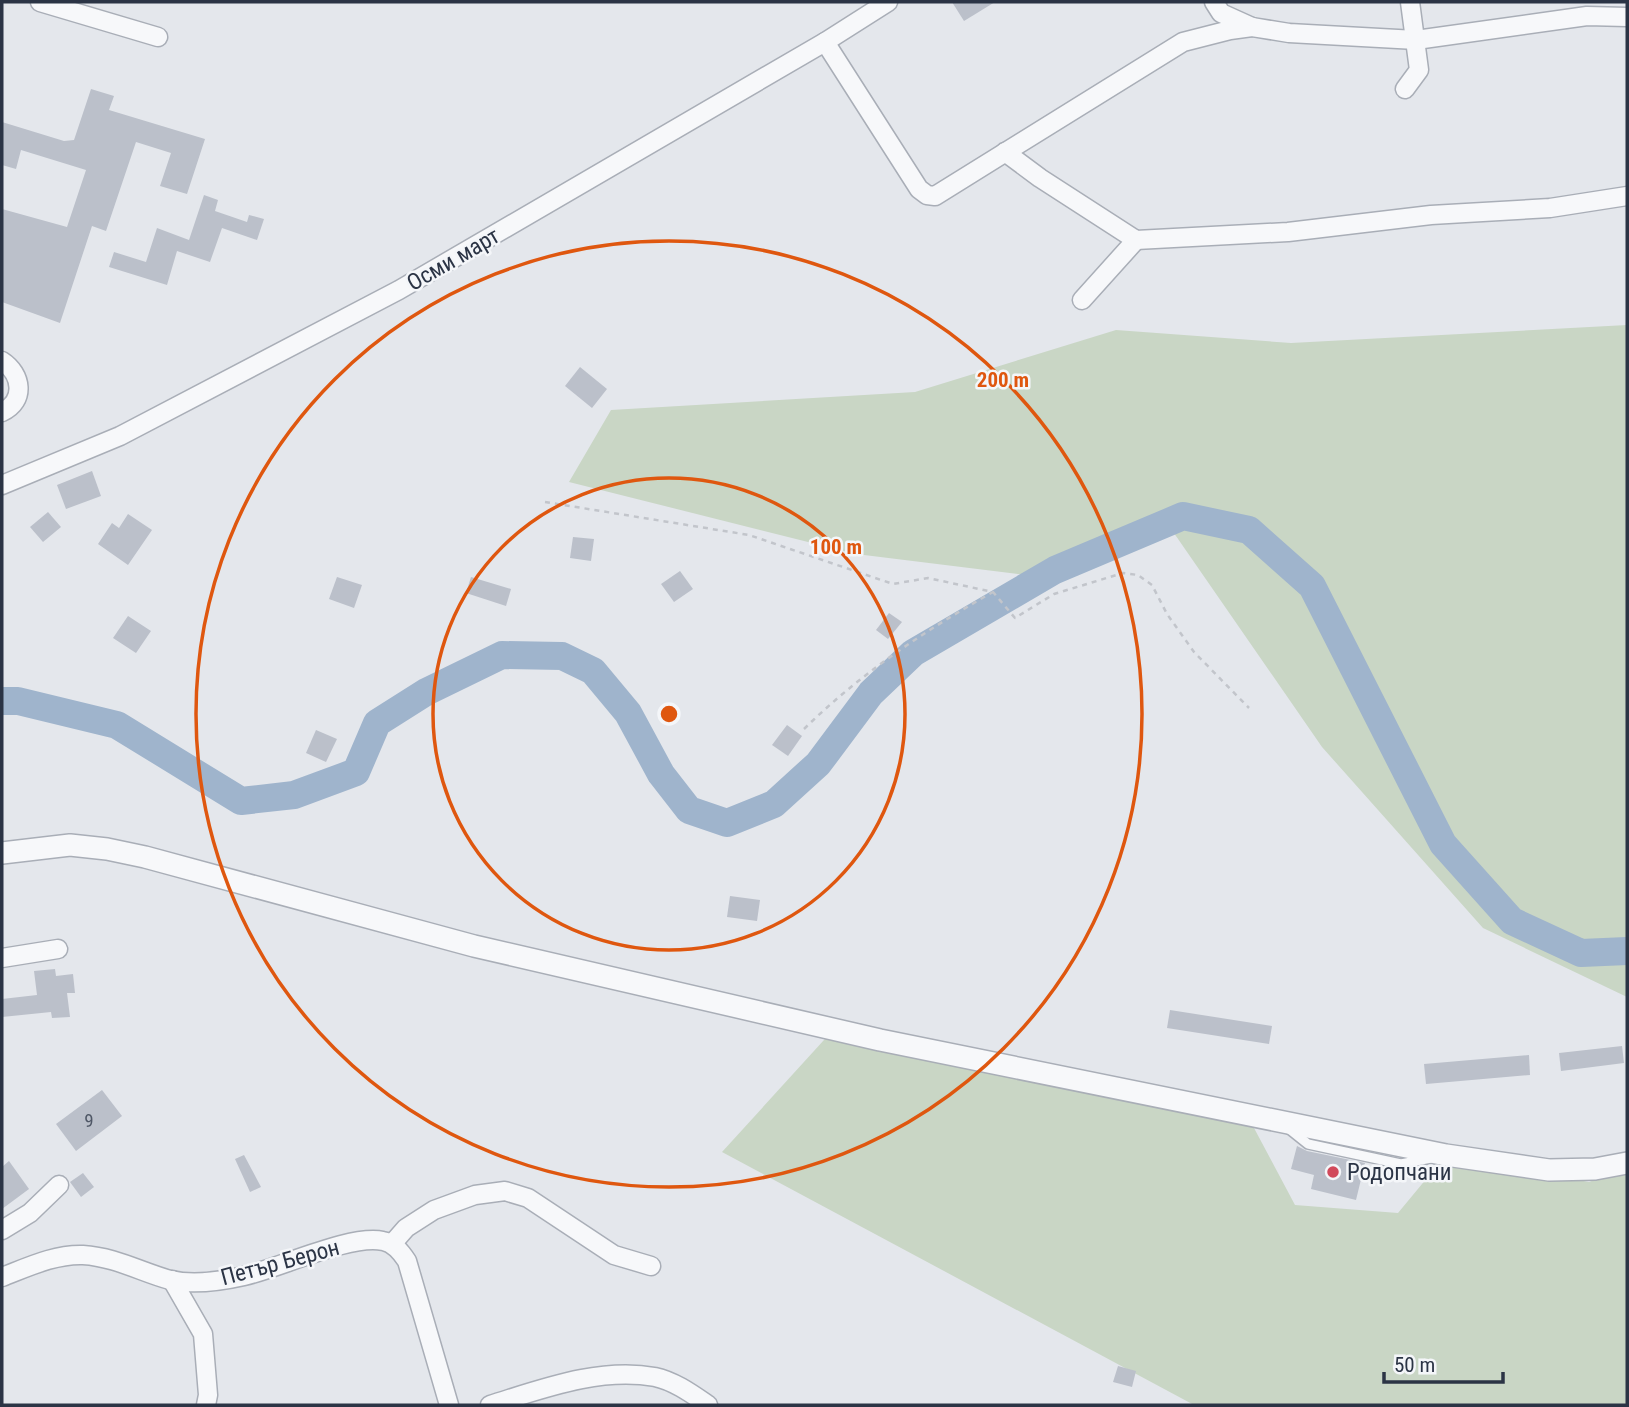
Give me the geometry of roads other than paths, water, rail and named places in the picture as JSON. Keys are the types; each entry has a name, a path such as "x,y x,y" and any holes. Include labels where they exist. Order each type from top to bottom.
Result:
{"street":[{"path":"40,2 158,37"},
{"name":"Осми март","path":"2,485 120,436 399,290 825,42 888,2"},
{"path":"1217,7 1239,2"},
{"path":"1405,89 1419,70 1410,2"},
{"path":"1217,7 1252,27"},
{"path":"825,42 919,189 927,195 935,196 1183,42 1252,27 1289,33 1416,40 1586,9 1627,17"},
{"path":"1004,152 1136,240 1288,232 1431,215 1550,208 1627,196"},
{"path":"1082,300 1136,240"},
{"path":"2,361 17,376 19,385 18,396 13,404 2,412"},
{"path":"2,853 70,845 107,849 501,952 880,1040 1446,1155 1549,1170 1595,1169 1627,1163"},
{"path":"2,958 58,949"},
{"path":"2,1230 30,1213 60,1185"},
{"path":"449,1405 407,1261 392,1244 406,1228 434,1210 475,1195 505,1191 528,1198 614,1255 651,1266"},
{"name":"Петър Берон","path":"2,1277 57,1257 83,1255 109,1259 172,1280 206,1281 244,1276 353,1242 382,1241 392,1244"},
{"path":"172,1280 203,1334 208,1395 206,1405"},
{"path":"489,1405 586,1378 623,1375 657,1378 685,1390 708,1405"}],"waterway":[{"path":"2,701 18,701 117,725 241,801 294,795 356,772 377,723 426,692 502,655 562,656 593,671 628,713 661,774 689,810 727,823 774,804 818,764 871,693 913,653 1055,570 1183,516 1249,530 1312,586 1443,844 1512,921 1581,953 1627,951"}],"place":[{"name":"Родопчани","path":"1333,1172"}]}
